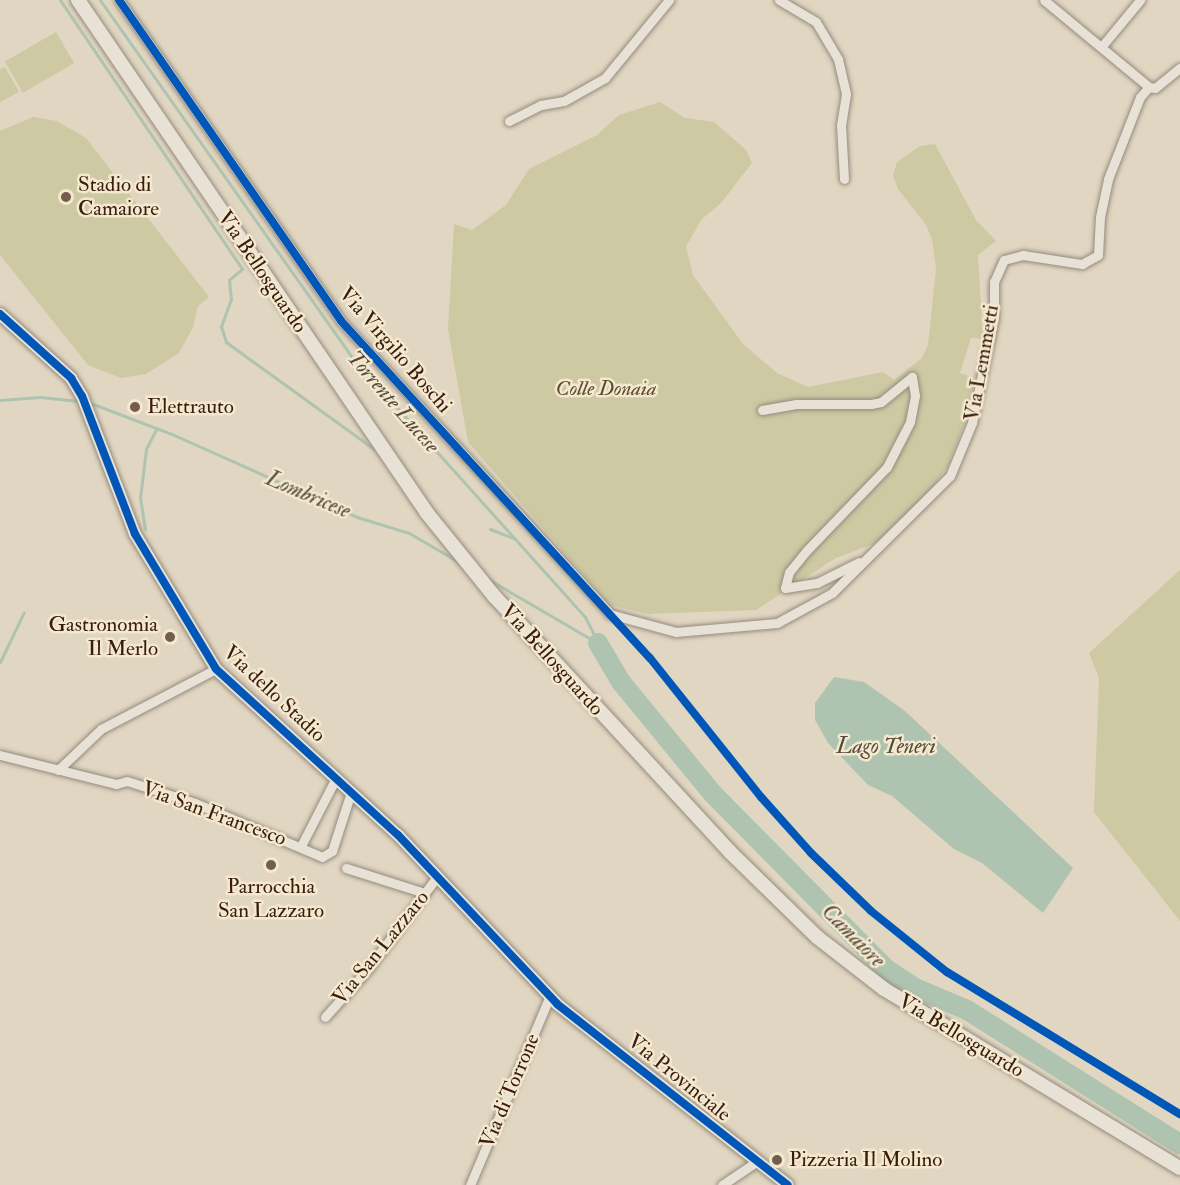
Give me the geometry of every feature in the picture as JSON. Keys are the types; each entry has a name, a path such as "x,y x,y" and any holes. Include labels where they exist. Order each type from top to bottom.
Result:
{"main road":[{"name":"Via Bellosguardo","path":"78,0 460,556 494,596 722,843 817,937 893,995 1180,1168"}],"street":[{"name":"Via Virgilio Boschi","path":"119,0 341,321 609,614"},
{"path":"509,121 541,105 564,101 605,78 669,0"},
{"path":"779,0 816,22 838,59 846,94 841,125 844,179"},
{"path":"1044,0 1149,87 1155,88 1180,68"},
{"path":"1102,46 1140,0"},
{"name":"Via Lemmetti","path":"609,614 676,632 777,623 821,601 929,501 950,476 972,423 990,339 994,282 1004,260 1023,255 1082,264 1098,255 1100,217 1108,179 1140,96 1149,87"},
{"name":"Via dello Stadio","path":"0,314 71,378 82,396 135,534 216,669 398,835 436,878 550,996"},
{"path":"762,411 797,404 872,404 880,402 912,377 915,396 910,422 887,467 807,550 783,583 785,588 817,583 864,560"},
{"path":"58,770 101,729 216,669"},
{"name":"Via San Francesco","path":"0,756 116,784 127,782 195,803 327,856 351,792"},
{"path":"301,846 336,778"},
{"path":"346,868 424,893"},
{"name":"Via San Lazzaro","path":"325,1017 367,970 436,878"},
{"name":"Via Provinciale","path":"550,996 756,1162 788,1185"},
{"name":"Via di Torrone","path":"470,1185 550,996"},
{"path":"722,1185 756,1162"}],"green space":[{"path":"56,32 74,63 23,93 5,62"},
{"path":"5,67 19,92 0,102 0,69"},
{"name":"Colle Donaia","path":"660,102 685,118 714,122 746,150 752,163 721,203 701,220 686,247 693,275 743,344 777,373 808,387 883,372 894,380 922,358 928,345 936,269 932,239 926,225 898,189 893,176 897,162 920,146 935,144 976,220 996,241 978,255 983,339 971,338 960,373 974,378 967,417 948,466 926,496 876,543 836,558 756,610 647,614 610,605 468,442 448,329 454,224 472,230 506,205 529,169 597,135 619,115"},
{"name":"Stadio di Camaiore","path":"33,117 57,121 86,138 209,297 198,306 193,327 179,353 146,374 121,378 88,365 0,255 0,131"},
{"path":"1180,570 1180,921 1094,812 1099,678 1089,653"}],"water":[{"name":"Lago Teneri","path":"834,677 864,682 905,711 1073,868 1043,913 982,863 954,849 892,796 868,785 828,743 815,720 815,703"}],"waterway":[{"path":"60,0 242,269 229,280 231,299 221,326 226,342 374,449"},
{"name":"Torrente Lucese","path":"100,0 350,355 585,617 598,643"},
{"name":"Lombricese","path":"0,400 40,397 79,401"},
{"name":"Lombricese","path":"88,402 174,435 357,517 409,533 459,562"},
{"path":"145,529 140,498 146,449 156,429"},
{"path":"490,529 514,538"},
{"name":"Lombricese","path":"488,579 596,642"},
{"path":"0,662 24,612"},
{"name":"Camaiore","path":"598,643 621,682 713,794 886,969 915,988 967,1010 1180,1144"}],"cycle path":[{"path":"119,0 341,321 650,658 761,797 811,853 871,911 947,972 1180,1114"},
{"path":"0,314 71,378 82,396 135,534 216,669 398,835 557,1004 788,1185"}],"place":[{"name":"Stadio di Camaiore","path":"66,197"},
{"name":"Elettrauto","path":"135,407"},
{"name":"Gastronomia Il Merlo","path":"170,637"},
{"name":"Parrocchia San Lazzaro","path":"271,865"},
{"name":"Pizzeria Il Molino","path":"777,1160"}]}
